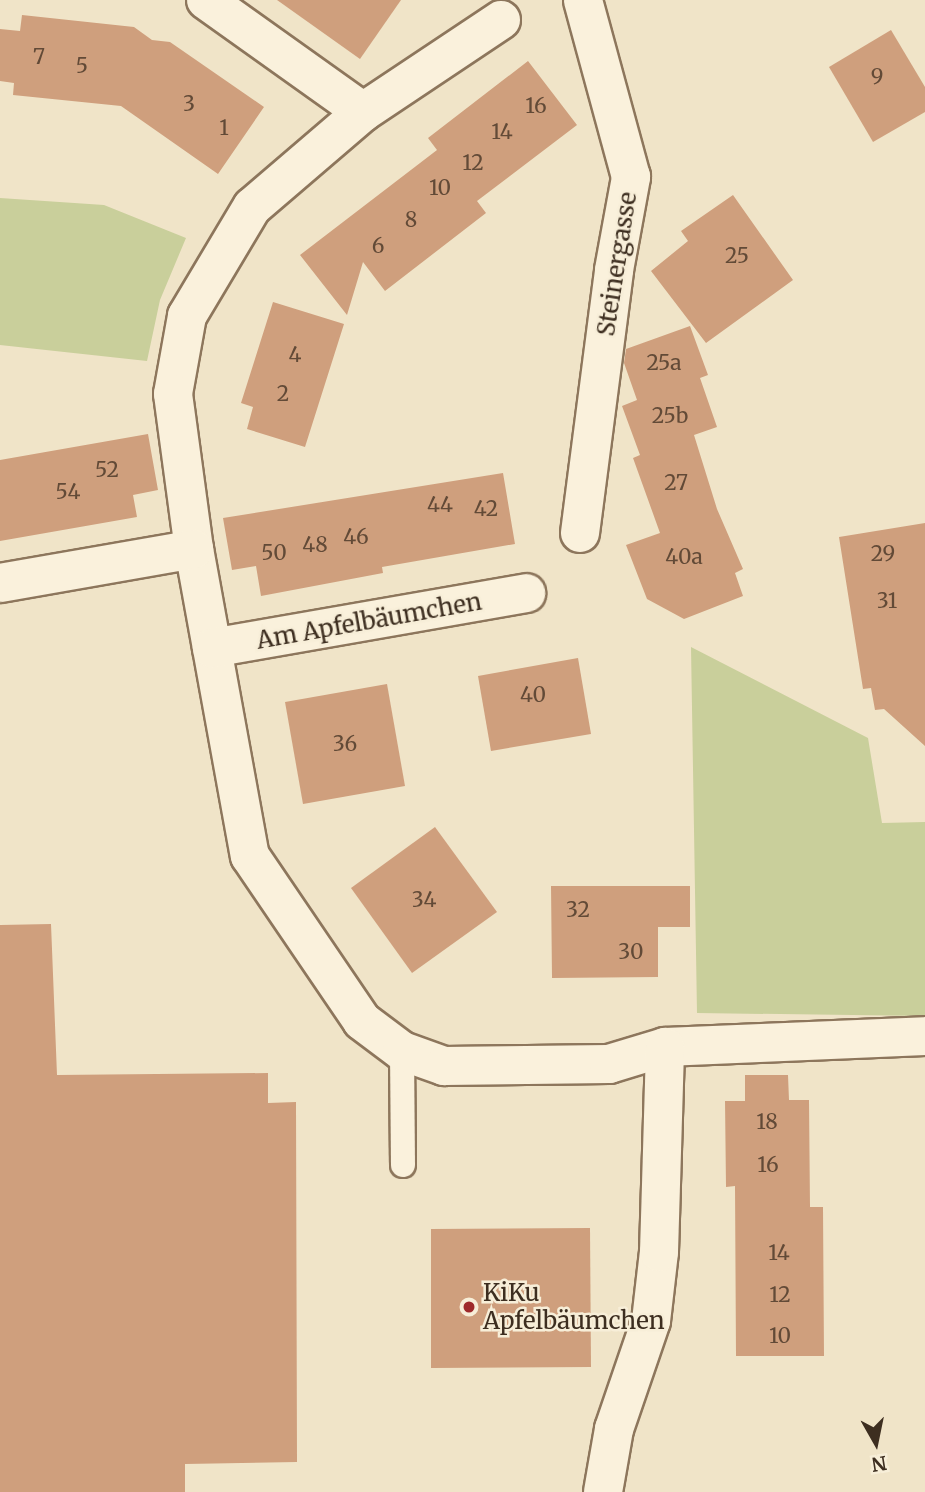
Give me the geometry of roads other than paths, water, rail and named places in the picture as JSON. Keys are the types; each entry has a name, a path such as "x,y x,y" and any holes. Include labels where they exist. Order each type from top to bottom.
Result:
{"street":[{"path":"206,0 363,112"},
{"name":"Steinergasse","path":"580,533 614,270 632,177 583,0"},
{"path":"500,20 363,112 252,207 187,316 173,394 194,549 250,856 362,1021 402,1051 444,1066 609,1064 665,1046 925,1036"},
{"path":"0,583 194,549"},
{"name":"Am Apfelbäumchen","path":"212,648 526,593"},
{"path":"603,1492 614,1429 651,1321 659,1252 665,1046"}],"lane":[{"path":"402,1051 403,1165"}],"place":[{"name":"KiKu Apfelbäumchen","path":"469,1307"}]}
